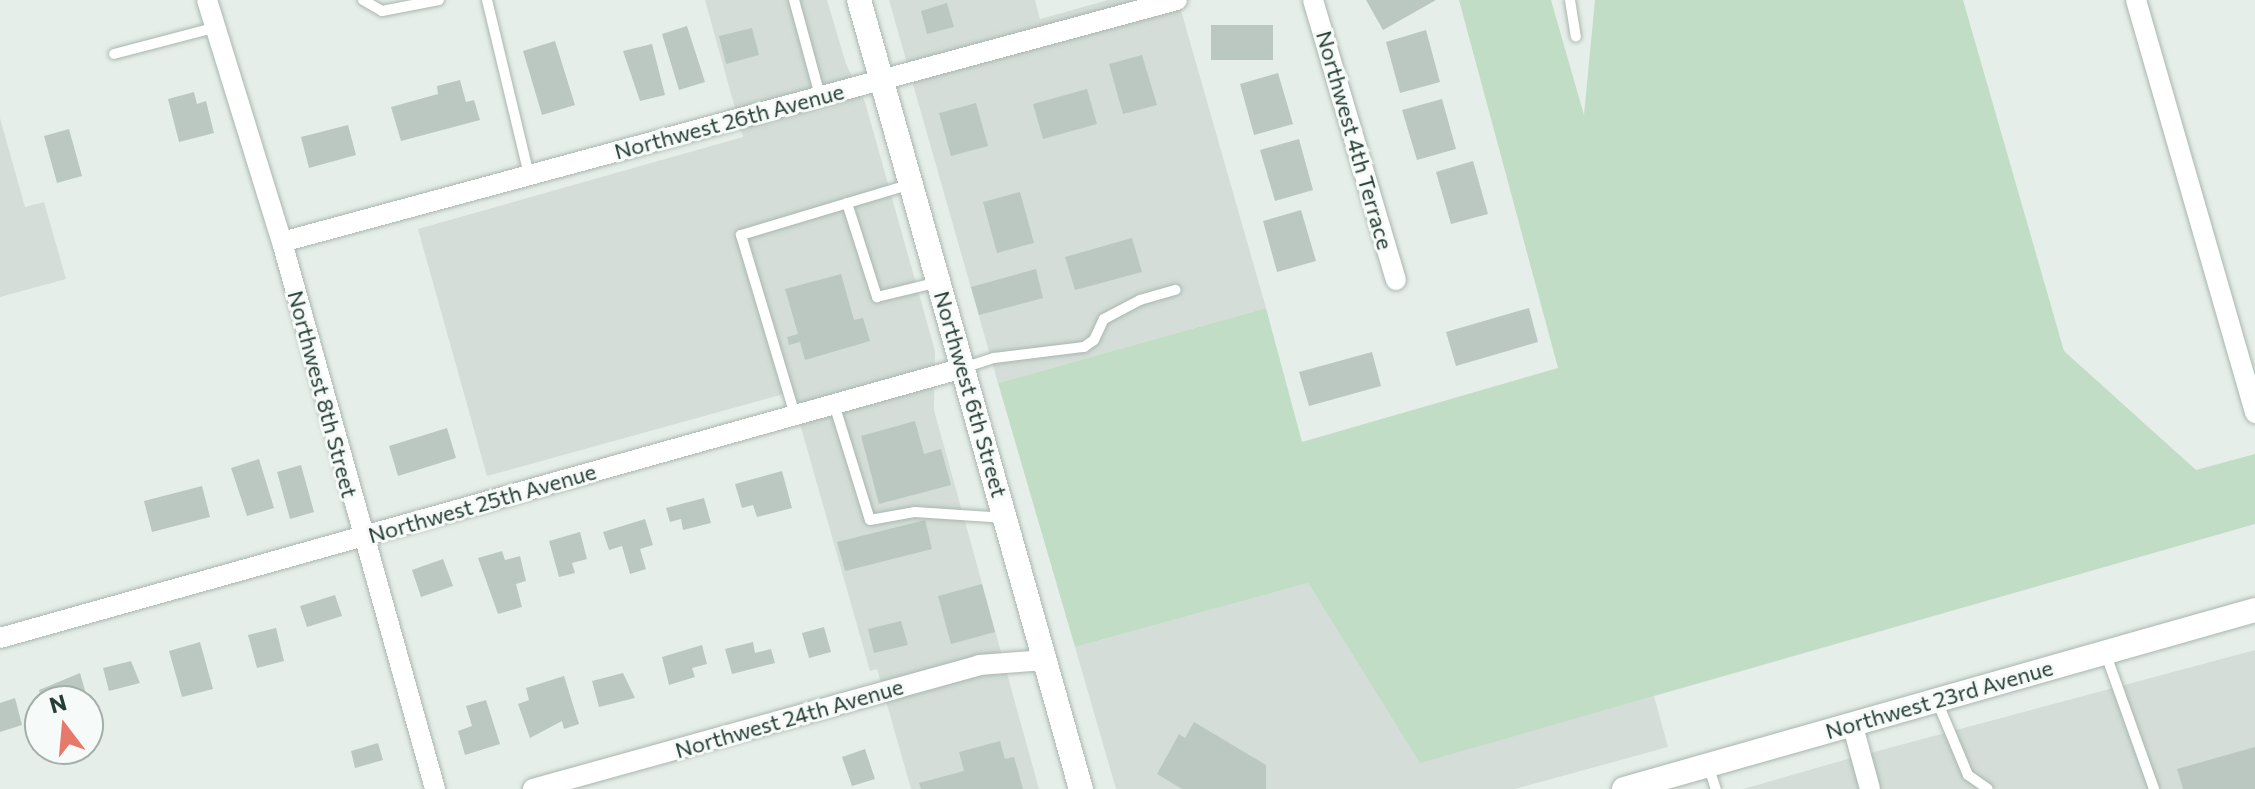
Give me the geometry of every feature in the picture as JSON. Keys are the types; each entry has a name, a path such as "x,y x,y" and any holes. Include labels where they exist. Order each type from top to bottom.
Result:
{"main road":[{"name":"Northwest 6th Street","path":"859,0 1081,789"},
{"name":"Northwest 23rd Avenue","path":"1624,789 2255,610"}],"street":[{"name":"Northwest 8th Street","path":"207,0 282,242 435,789"},
{"name":"Northwest 26th Avenue","path":"282,242 1177,0"},
{"name":"Northwest 4th Terrace","path":"1313,0 1396,280"},
{"path":"2136,0 2255,413"},
{"name":"Northwest 25th Avenue","path":"0,638 963,368"},
{"name":"Northwest 24th Avenue","path":"533,789 979,665 1046,660"},
{"path":"1852,723 1870,789"}],"lane":[{"path":"363,0 382,11 439,0"},
{"path":"487,0 529,175"},
{"path":"794,0 820,96"},
{"path":"1570,0 1576,37"},
{"path":"114,54 217,27"},
{"path":"795,415 741,235 911,184"},
{"path":"847,203 877,297 939,282"},
{"path":"963,368 994,358 1084,347 1094,340 1104,319 1123,307 1176,290"},
{"path":"834,404 870,520 915,512 1006,518"},
{"path":"2105,652 2154,789"},
{"path":"1937,700 1968,775 1988,789"},
{"path":"1708,765 1716,789"}],"shaded area":[{"path":"705,0 827,0 846,64 865,102 935,351 934,410 1039,789 911,789 877,669 870,671 791,392 487,476 418,229 743,137"},
{"path":"889,0 1035,0 1040,19 1108,0 1178,0 1266,308 998,383"},
{"path":"0,118 25,207 44,202 66,279 0,297"},
{"path":"1308,583 1420,762 1654,696 1668,747 1515,789 1116,789 1075,647"},
{"path":"2255,650 2255,789 1743,789 1844,760"}],"green space":[{"path":"1459,0 1551,0 1584,115 1595,0 1963,0 2064,351 2196,470 2255,454 2255,524 1420,763 1308,583 1075,647 998,383 1266,308 1302,442 1558,368"}],"building":[{"path":"1366,0 1436,0 1383,30"},
{"path":"947,3 954,27 927,34 921,11"},
{"path":"1211,25 1273,25 1273,60 1211,60"},
{"path":"687,26 705,82 679,90 662,34"},
{"path":"752,28 759,55 726,64 719,36"},
{"path":"1426,30 1440,82 1400,93 1386,42"},
{"path":"555,41 575,105 542,115 523,51"},
{"path":"652,44 665,95 640,101 623,51"},
{"path":"1142,55 1157,105 1123,114 1109,64"},
{"path":"1278,73 1293,124 1254,135 1240,84"},
{"path":"460,80 466,102 474,100 480,120 401,141 391,107 438,94 437,86"},
{"path":"1087,89 1097,124 1043,139 1033,104"},
{"path":"194,92 197,104 206,101 214,133 179,142 168,99"},
{"path":"1442,99 1456,149 1417,160 1402,110"},
{"path":"976,103 988,146 951,156 939,113"},
{"path":"348,125 356,155 309,168 301,137"},
{"path":"69,129 82,176 57,183 44,136"},
{"path":"1299,139 1313,190 1275,201 1260,150"},
{"path":"1473,161 1488,214 1451,224 1436,172"},
{"path":"1020,192 1034,243 997,253 983,202"},
{"path":"1301,210 1316,261 1277,272 1263,221"},
{"path":"1132,238 1142,272 1075,290 1065,257"},
{"path":"1036,269 1043,298 979,315 971,287"},
{"path":"841,274 854,320 863,318 870,341 805,360 800,342 789,345 787,337 798,334 785,289"},
{"path":"1529,308 1538,342 1456,366 1446,332"},
{"path":"1372,352 1381,386 1309,406 1299,372"},
{"path":"915,421 924,454 941,449 951,485 879,504 861,436"},
{"path":"447,428 456,458 398,476 389,446"},
{"path":"259,459 274,508 247,516 231,468"},
{"path":"301,465 314,512 290,519 277,472"},
{"path":"782,471 792,508 757,517 753,505 742,508 735,484"},
{"path":"202,486 210,517 152,532 144,501"},
{"path":"704,498 711,523 683,530 681,519 670,522 666,508"},
{"path":"645,519 653,545 640,549 646,569 630,574 622,546 609,550 603,532"},
{"path":"925,520 932,549 845,571 837,542"},
{"path":"580,532 587,559 572,563 575,573 559,577 549,541"},
{"path":"502,551 505,560 520,556 526,581 516,584 522,607 498,614 478,558"},
{"path":"443,559 453,586 421,597 412,570"},
{"path":"982,584 995,632 951,644 938,596"},
{"path":"335,595 342,616 307,627 300,606"},
{"path":"901,621 908,645 874,653 868,629"},
{"path":"824,627 831,652 809,658 802,633"},
{"path":"276,628 284,661 257,668 248,635"},
{"path":"200,642 213,689 182,697 169,651"},
{"path":"753,642 755,653 771,649 775,663 732,674 725,649"},
{"path":"702,645 707,664 692,668 695,677 669,685 662,657"},
{"path":"131,661 140,683 109,691 103,668"},
{"path":"80,673 83,685 51,685"},
{"path":"623,673 635,698 599,707 592,681"},
{"path":"564,676 579,724 564,729 562,721 530,738 518,704 529,700 526,688"},
{"path":"15,698 22,725 0,732 0,703"},
{"path":"486,700 500,744 465,755 458,731 472,726 466,706"},
{"path":"1194,722 1266,765 1266,789 1182,789 1157,774 1179,734 1185,738"},
{"path":"1000,741 1005,759 1014,757 1023,789 921,789 919,783 964,771 959,752"},
{"path":"378,743 383,760 355,768 351,751"},
{"path":"2255,747 2255,789 2183,789 2177,769"},
{"path":"865,749 875,779 852,786 842,757"}]}
